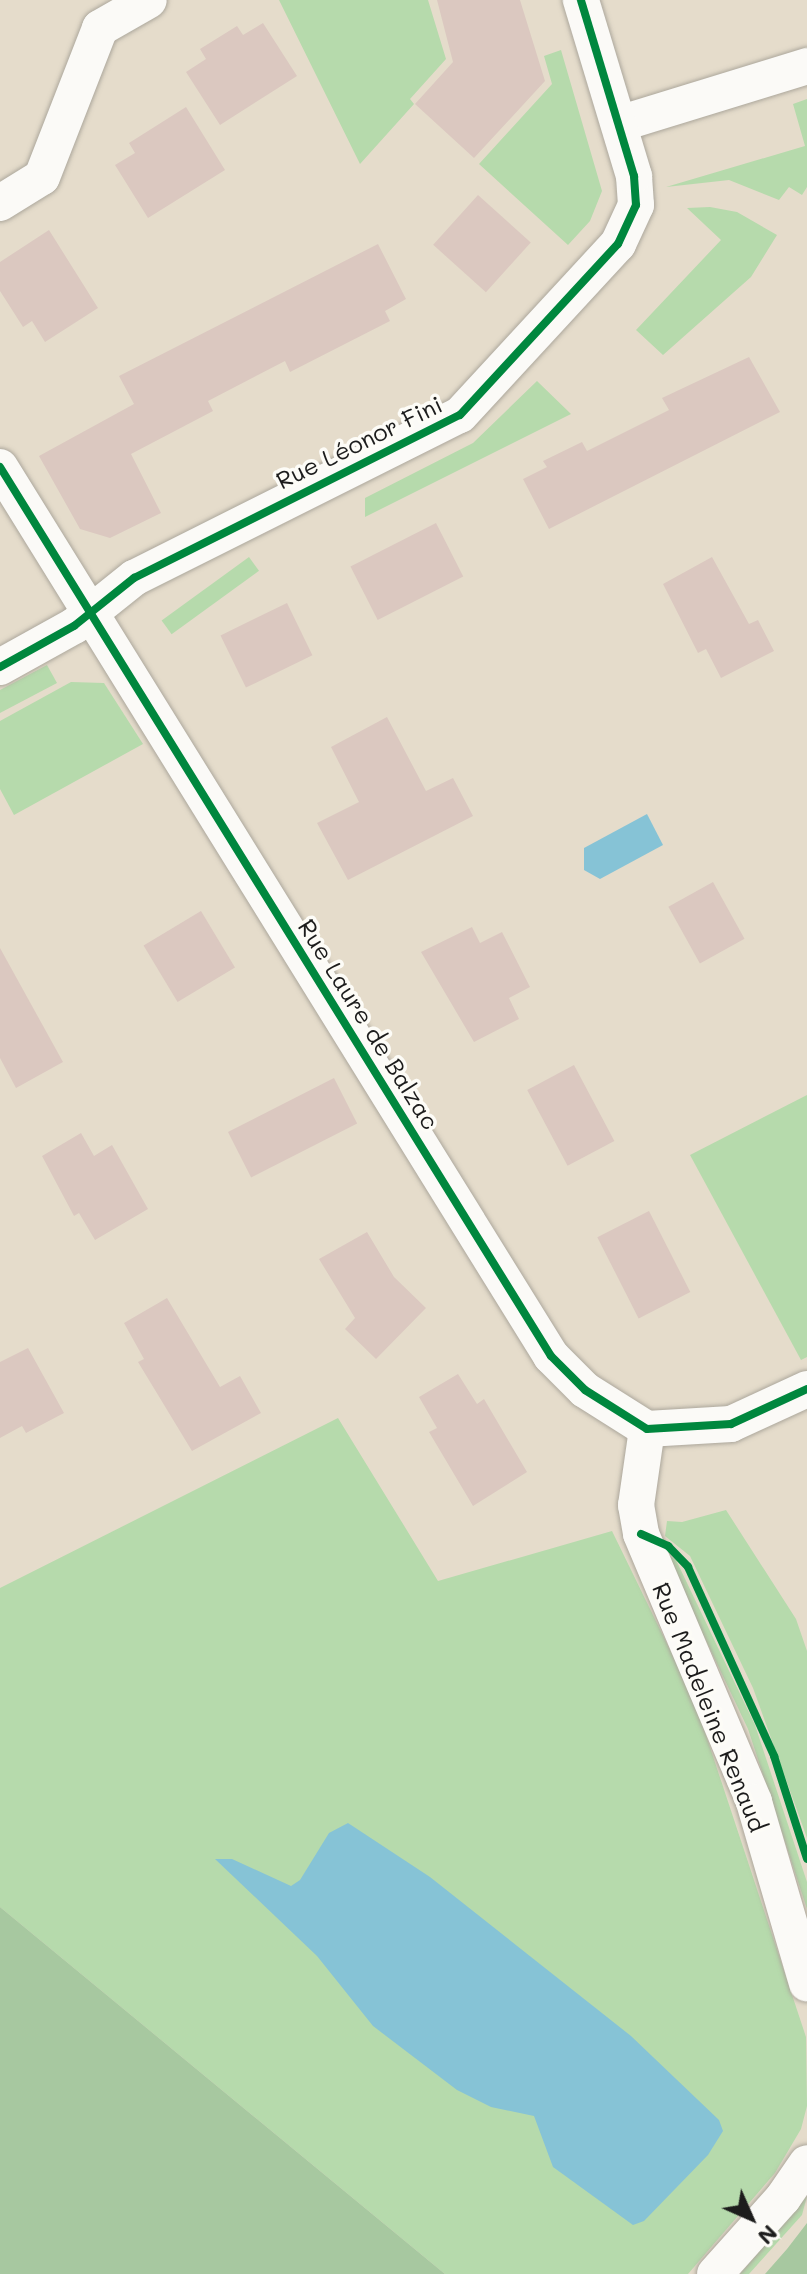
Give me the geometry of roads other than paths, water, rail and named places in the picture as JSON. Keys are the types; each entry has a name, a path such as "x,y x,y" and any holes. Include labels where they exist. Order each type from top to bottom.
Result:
{"street":[{"path":"0,203 42,177 100,28 149,0"},
{"name":"Rue Léonor Fini","path":"0,667 92,613 134,578 460,415 618,244 631,222 634,176 581,0"},
{"path":"619,124 807,66"},
{"name":"Rue Laure de Balzac","path":"0,467 551,1356 585,1390 647,1429"},
{"path":"647,1429 731,1424 807,1389"},
{"name":"Rue Madeleine Renaud","path":"647,1429 636,1505 641,1534 754,1802 807,1983"},
{"path":"715,2274 783,2198 807,2163"}],"water":[{"path":"647,814 663,845 600,879 584,870 584,848"},
{"path":"348,1823 430,1877 631,2036 719,2120 723,2131 708,2155 644,2221 633,2225 553,2167 534,2116 491,2107 457,2090 373,2026 317,1956 215,1859 232,1859 291,1886 300,1880 329,1833"}]}
